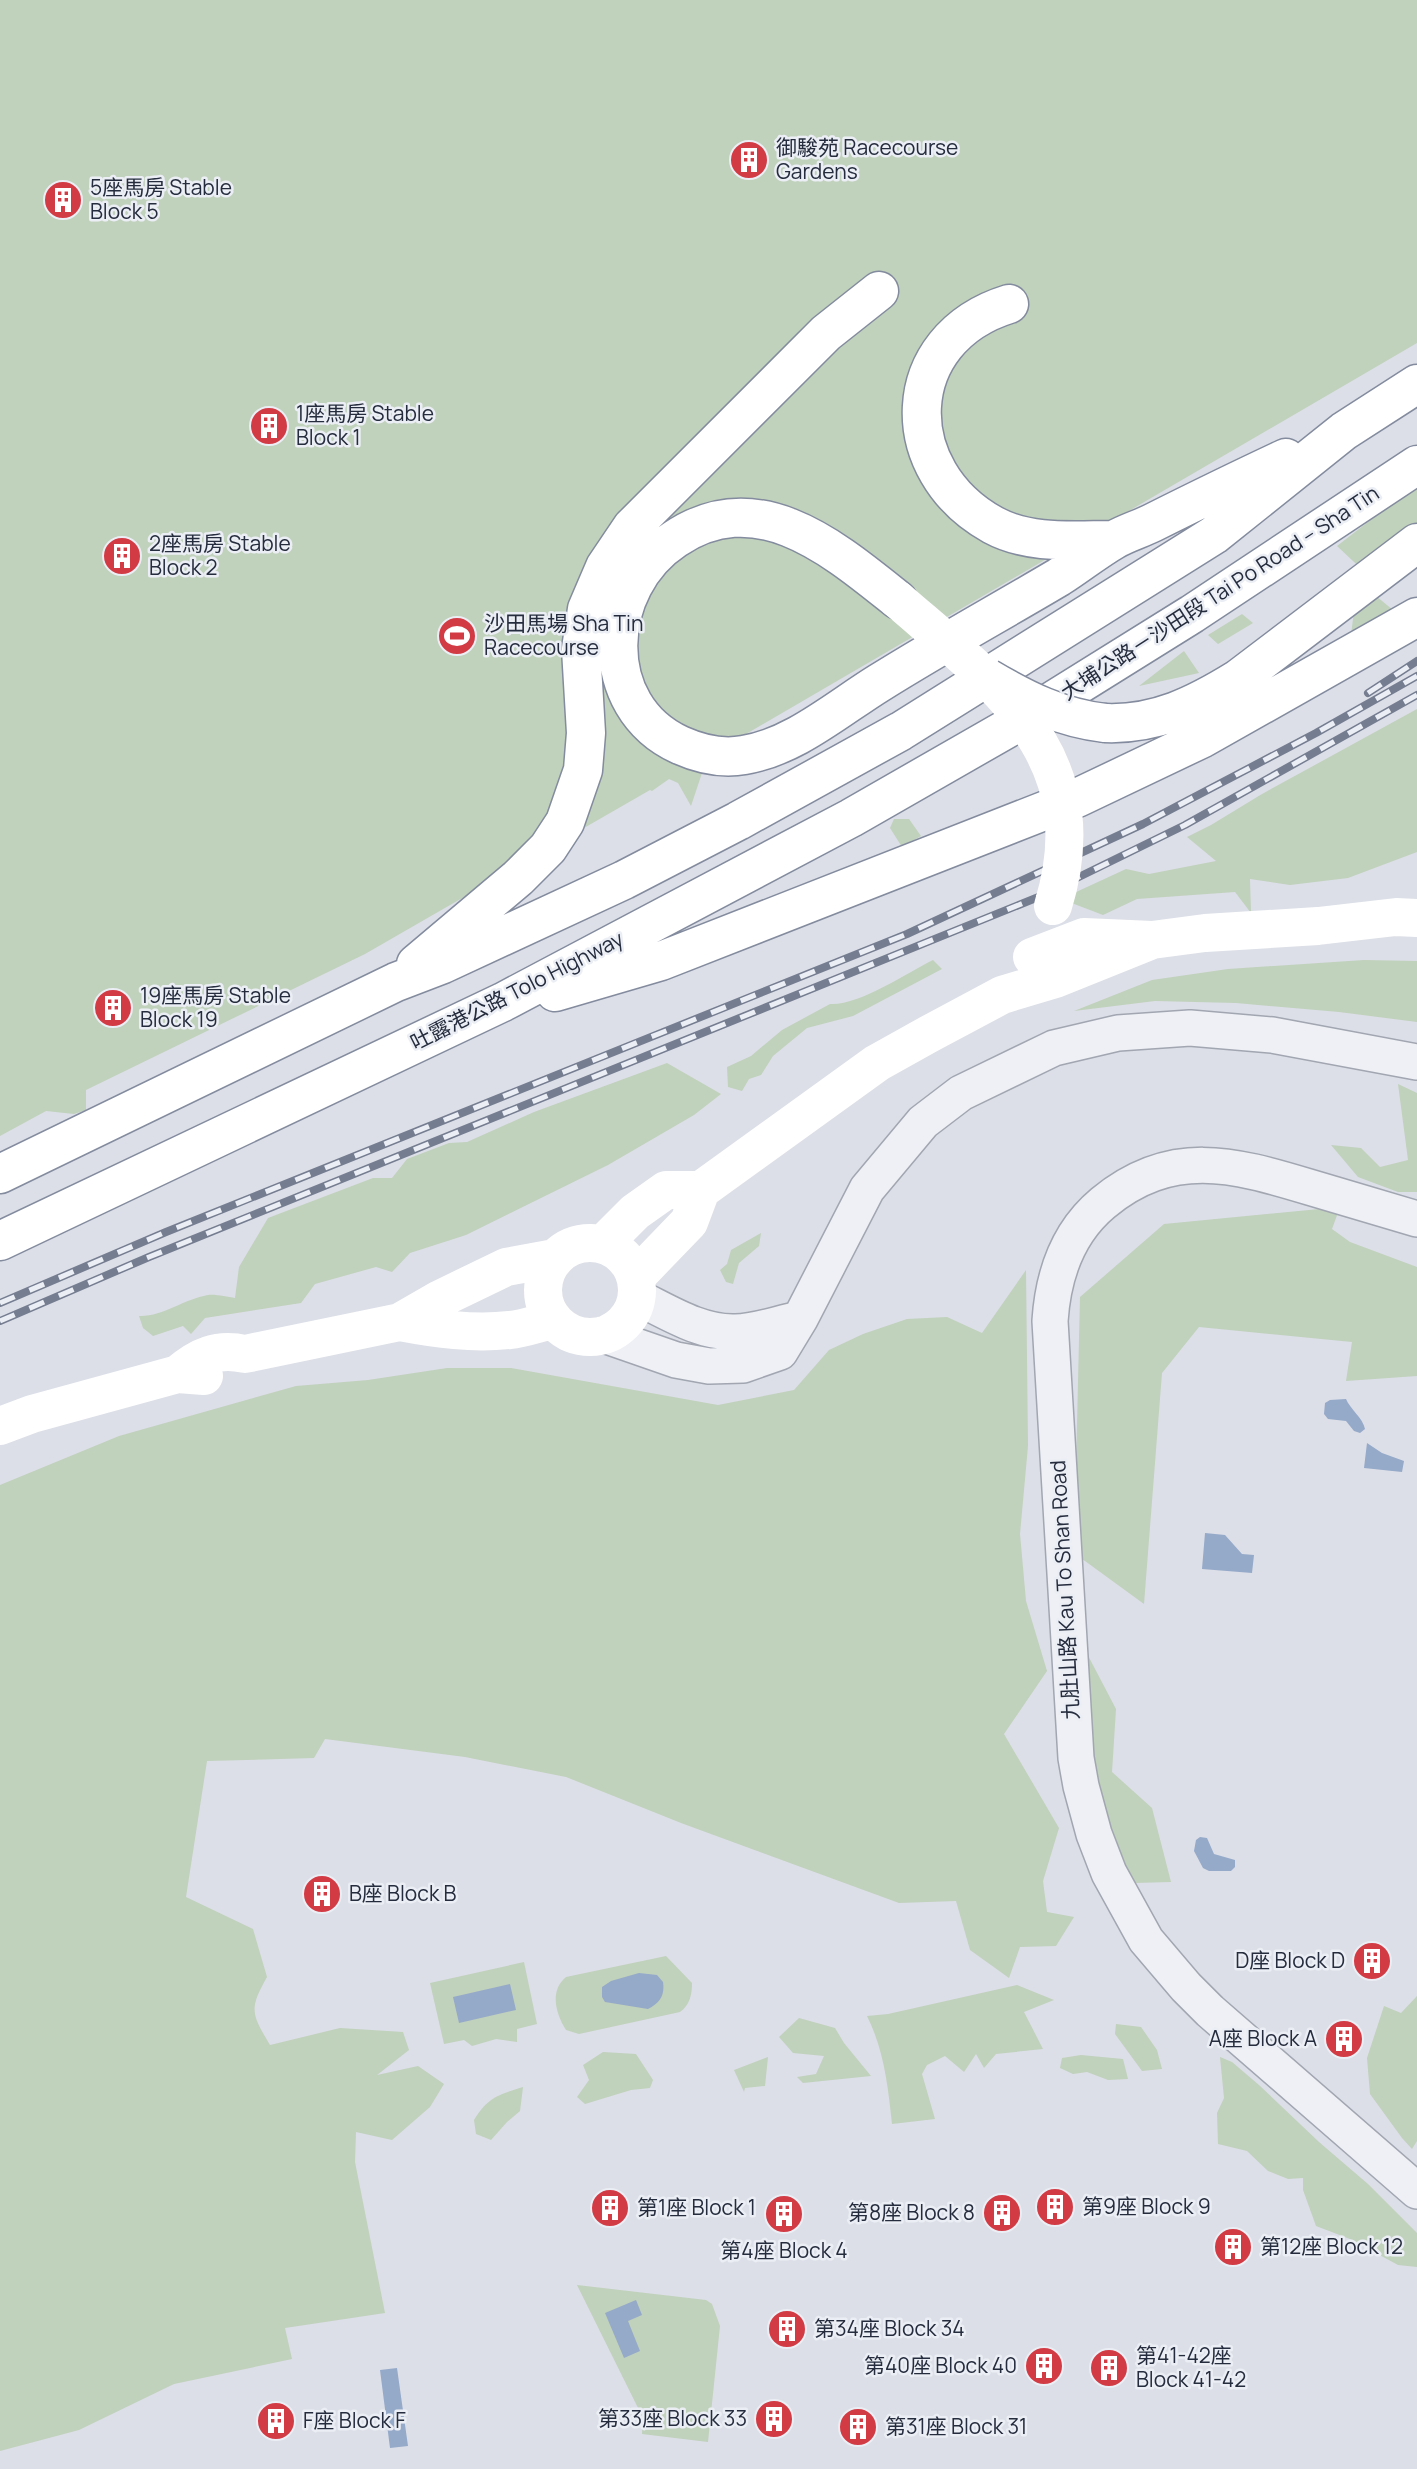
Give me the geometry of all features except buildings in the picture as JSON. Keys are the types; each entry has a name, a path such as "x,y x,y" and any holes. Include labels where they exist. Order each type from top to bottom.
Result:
{"main road":[{"path":"396,982 518,878 548,849 565,822 583,771 586,733 581,649 587,609 605,568 632,527 826,333 879,291"},
{"path":"1009,304 986,311 964,326 944,344 930,367 924,389 922,416 930,454 954,494 972,511 995,526 1028,538 1044,540 1114,540"},
{"path":"0,1174 396,982 539,921 738,821 901,731 1214,535 1344,431 1417,384"},
{"path":"1344,431 1114,540 1062,575 893,674 785,743 764,751 718,757 692,750 668,739 647,723 624,681 617,636 630,589 662,548 677,537 709,523 742,518 790,527 833,549 898,600 993,675 1048,710 1069,717 1123,724 1158,718 1194,705 1238,679 1417,543"},
{"name":"大埔公路－沙田段 Tai Po Road – Sha Tin","path":"1023,720 1192,614 1417,466"},
{"path":"503,1002 554,992 661,961 1077,798 1203,738 1417,617"},
{"path":"993,675 1035,737 1054,775 1060,792 1066,844 1053,906 1032,957 1002,995"},
{"name":"吐露港公路 Tolo Highway","path":"0,1241 503,1002 640,928 723,888 1023,720"},
{"path":"1032,957 1084,937 1152,940 1205,933 1318,926 1410,913"},
{"path":"637,1287 623,1255 603,1244 583,1242 565,1249 555,1258 545,1273 542,1293 553,1320 574,1334 588,1337 604,1335 616,1329 627,1320 637,1287 689,1222 701,1190 877,1063 1002,995 1055,978 1152,940"},
{"path":"603,1244 635,1212 666,1190 701,1190"},
{"path":"0,1426 32,1414 178,1374 206,1376 233,1369 245,1354 400,1322 506,1267 555,1258"},
{"path":"400,1322 445,1331 461,1331 513,1330 553,1320"}],"street":[{"path":"604,1335 676,1360 709,1366 743,1365 780,1352 800,1319 867,1189 923,1122 961,1093 1054,1048 1118,1033 1190,1028 1272,1035 1417,1062"},
{"name":"九肚山路 Kau To Shan Road","path":"1417,1219 1238,1167 1193,1164 1173,1167 1152,1174 1114,1194 1097,1208 1082,1226 1067,1247 1058,1269 1050,1321 1076,1758 1086,1807 1109,1873 1146,1940 1186,1987 1417,2191"},
{"path":"637,1287 692,1323 716,1331 738,1332 800,1319"}],"green space":[{"name":"沙田馬場 Sha Tin Racecourse","path":"0,0 1417,0 1417,343 686,769 703,770 691,806 678,783 669,779 365,954 86,1090 86,1110 74,1114 46,1111 0,1136"},
{"path":"1417,484 1417,536 1370,577 1337,546"},
{"path":"1376,596 1399,615 1350,643 1354,611"},
{"path":"1242,614 1253,623 1218,644 1208,635"},
{"path":"1184,651 1199,673 1139,686"},
{"path":"1417,709 1417,852 1348,878 1290,885 1250,879 1251,913 1235,892 1137,899 1103,915 1061,899 1126,869 1149,874 1216,861 1187,837"},
{"path":"894,819 909,819 921,836 902,847 890,828"},
{"path":"933,960 942,969 853,1016 807,1028 773,1056 761,1075 749,1079 742,1091 728,1087 727,1067 751,1056 782,1030 830,1004 854,1000 868,994"},
{"path":"1364,960 1417,961 1417,1022 1236,1003 1155,1001 1074,1011 1152,980 1228,969"},
{"path":"667,1063 721,1094 694,1115 608,1165 466,1235 410,1253 392,1272 376,1267 315,1284 301,1303 205,1318 191,1334 183,1326 153,1336 143,1328 139,1316 156,1314 208,1295 235,1298 239,1267 268,1218 373,1178 392,1178 407,1159 449,1143 467,1142 534,1112"},
{"path":"1398,1084 1417,1093 1417,1192 1398,1192 1358,1177 1331,1145 1361,1148 1380,1167 1408,1160"},
{"path":"1340,1207 1332,1229 1350,1242 1417,1267 1417,1376 1346,1381 1352,1342 1199,1327 1162,1373 1144,1604 1074,1553 1080,1297 1164,1224"},
{"path":"761,1233 759,1246 739,1263 733,1284 726,1282 720,1270 727,1264 731,1250"},
{"path":"1026,1270 1028,1446 1020,1534 1026,1601 1047,1671 1004,1734 1059,1828 1043,1881 1047,1912 1074,1917 1056,1946 1020,1947 1009,1978 970,1950 956,1901 899,1903 681,1823 566,1777 465,1757 325,1739 314,1758 207,1761 186,1897 253,1929 267,1977 255,2004 256,2018 270,2045 340,2028 403,2032 409,2050 377,2075 418,2066 444,2084 430,2107 392,2140 356,2132 355,2162 385,2313 285,2328 292,2359 174,2384 79,2430 0,2451 0,1485 119,1436 296,1386 368,1380 447,1368 511,1368 718,1405 794,1390 829,1350 863,1334 907,1319 947,1317 982,1333"},
{"path":"1083,1646 1116,1709 1112,1772 1152,1808 1171,1882 1134,1883 1101,1844"},
{"path":"666,1956 692,1983 690,1999 680,2012 579,2034 566,2030 559,2017 556,1996 557,1989 566,1977"},
{"path":"524,1962 537,2024 517,2029 517,2042 496,2039 472,2046 464,2040 444,2044 430,1983"},
{"path":"1017,1985 1054,2000 1024,2012 1043,2049 996,2054 984,2068 976,2054 964,2072 945,2056 927,2065 922,2074 935,2119 892,2124 881,2055 867,2016 888,2014"},
{"path":"1417,1996 1417,2141 1412,2149 1370,2094 1367,2058 1384,2006 1401,2013"},
{"path":"799,2018 835,2028 871,2076 803,2083 797,2077 816,2074 824,2056 793,2053 779,2037"},
{"path":"1116,2024 1141,2027 1157,2050 1162,2069 1142,2071 1115,2034"},
{"path":"603,2052 636,2054 653,2080 650,2088 631,2090 585,2104 577,2097 589,2080 583,2065"},
{"path":"1081,2055 1123,2059 1128,2079 1108,2080 1087,2072 1073,2074 1060,2068 1062,2058"},
{"path":"768,2057 765,2086 745,2088 744,2092 734,2070"},
{"path":"1220,2057 1232,2062 1259,2085 1368,2184 1417,2233 1417,2267 1398,2265 1350,2239 1316,2226 1303,2190 1303,2178 1288,2179 1268,2171 1247,2151 1218,2144 1217,2113 1224,2098"},
{"path":"523,2087 520,2111 491,2140 476,2134 474,2120 484,2106 500,2095"},
{"path":"577,2285 706,2300 712,2304 720,2326 708,2442 642,2434 643,2418"}],"water":[{"path":"1346,1399 1364,1425 1365,1429 1360,1433 1354,1431 1346,1421 1328,1419 1324,1414 1325,1403"},
{"path":"1367,1443 1382,1453 1404,1461 1402,1472 1364,1468"},
{"path":"1205,1533 1225,1535 1242,1554 1254,1555 1252,1573 1202,1569"},
{"path":"1200,1837 1207,1838 1214,1854 1235,1860 1235,1867 1231,1871 1209,1871 1203,1868 1194,1851 1196,1840"},
{"path":"639,1973 657,1975 663,1982 662,1995 656,2004 648,2009 605,2002 602,1987 611,1981"},
{"path":"510,1984 516,2010 459,2023 453,1997"},
{"path":"636,2300 642,2315 628,2321 640,2351 624,2358 605,2313"},
{"path":"397,2368 408,2446 390,2448 380,2370"}],"railway":[{"path":"1368,693 1417,661"},
{"path":"0,1303 166,1232 907,934 1143,824 1316,733 1417,676"},
{"path":"0,1321 149,1257 1036,898 1185,825 1417,695"}],"place":[{"name":"御駿苑 Racecourse Gardens","path":"749,160"},
{"name":"5座馬房 Stable Block 5","path":"63,200"},
{"name":"1座馬房 Stable Block 1","path":"269,426"},
{"name":"2座馬房 Stable Block 2","path":"122,556"},
{"name":"沙田馬場 Sha Tin Racecourse","path":"457,636"},
{"name":"19座馬房 Stable Block 19","path":"113,1008"},
{"name":"B座 Block B","path":"322,1894"},
{"name":"D座 Block D","path":"1372,1961"},
{"name":"A座 Block A","path":"1344,2039"},
{"name":"第9座 Block 9","path":"1055,2207"},
{"name":"第1座 Block 1","path":"610,2208"},
{"name":"第8座 Block 8","path":"1002,2213"},
{"name":"第4座 Block 4","path":"784,2214"},
{"name":"第12座 Block 12","path":"1233,2247"},
{"name":"第34座 Block 34","path":"787,2329"},
{"name":"第40座 Block 40","path":"1044,2366"},
{"name":"第41-42座 Block 41-42","path":"1109,2368"},
{"name":"第33座 Block 33","path":"774,2419"},
{"name":"F座 Block F","path":"276,2421"},
{"name":"第31座 Block 31","path":"858,2427"}]}
